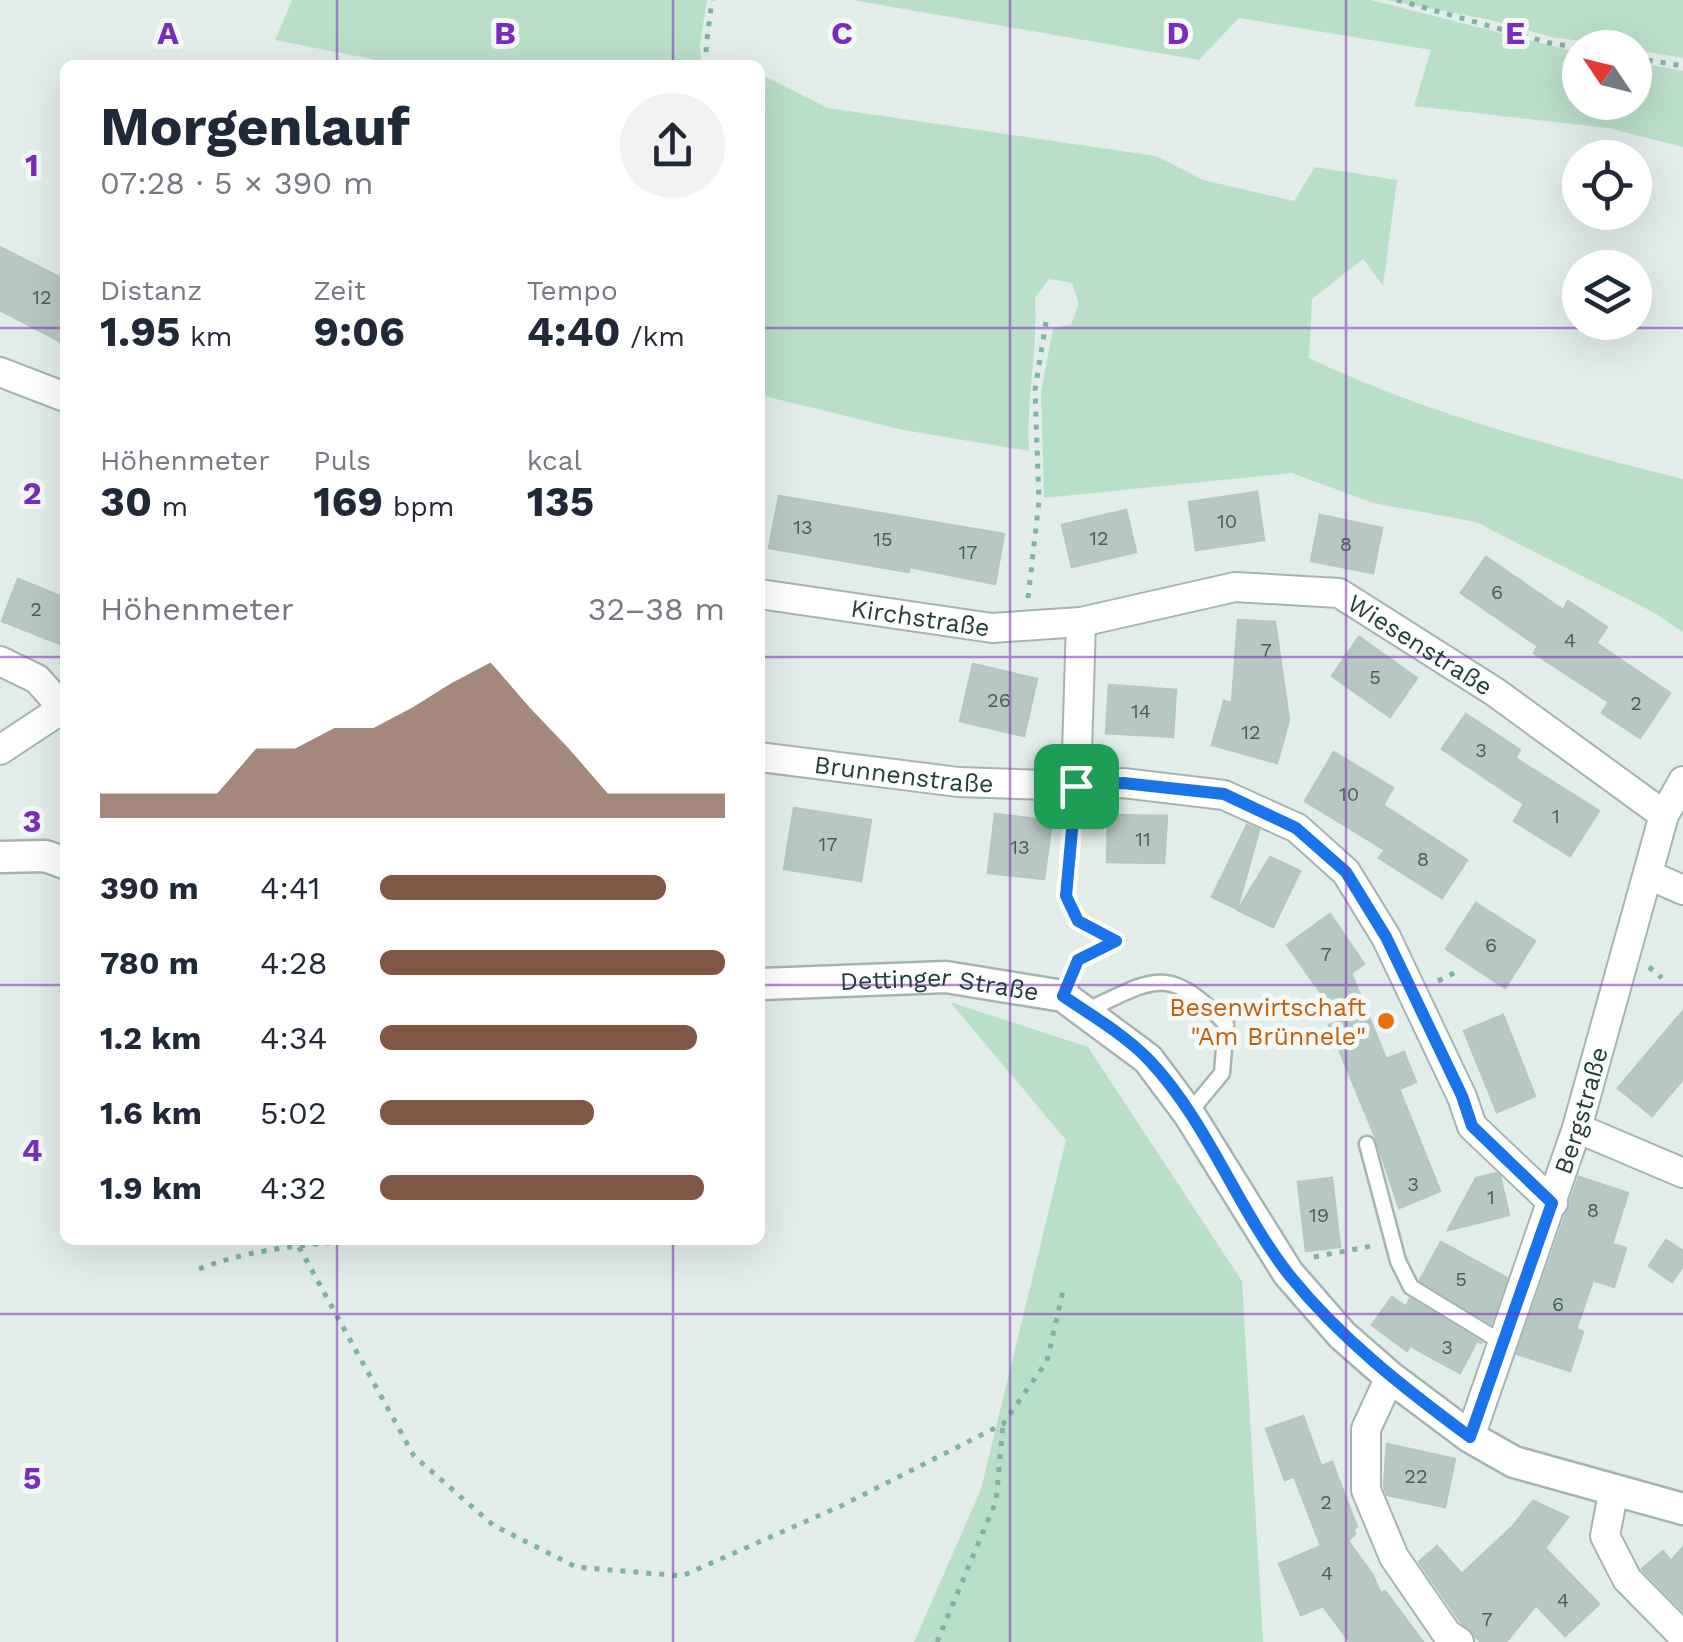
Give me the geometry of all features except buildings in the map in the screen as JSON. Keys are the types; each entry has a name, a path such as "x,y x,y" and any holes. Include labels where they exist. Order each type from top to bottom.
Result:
{"street":[{"path":"0,372 60,395"},
{"name":"Wiesenstraße","path":"1081,622 1235,588 1339,593 1494,692 1664,815"},
{"name":"Kirchstraße","path":"765,595 992,628 1081,622"},
{"path":"1076,786 1081,622"},
{"path":"0,661 38,678 60,703"},
{"path":"0,750 60,711"},
{"name":"Brunnenstraße","path":"765,758 958,782 1076,786 1123,783 1224,794 1296,828 1346,872 1386,937 1462,1096 1472,1126 1552,1203"},
{"name":"Bergstraße","path":"1470,1437 1578,1128 1664,815 1683,781"},
{"path":"0,857 46,856 60,862"},
{"path":"1649,876 1683,890"},
{"name":"Dettinger Straße","path":"765,984 946,976 1074,1004 1148,1059 1189,1114 1288,1273 1342,1335 1390,1378 1470,1437 1514,1462 1683,1510"},
{"path":"1578,1128 1683,1174"},
{"path":"1390,1378 1366,1428 1366,1490 1394,1556 1448,1634 1459,1642"},
{"path":"1614,1488 1605,1536 1627,1579 1683,1636"}],"lane":[{"path":"1074,1004 1150,981 1174,984 1200,998 1226,1024 1222,1072 1189,1114"},
{"path":"1367,1144 1398,1262 1411,1287 1504,1343"}],"path":[{"path":"707,60 712,0"},
{"path":"1397,0 1562,45"},
{"path":"1652,61 1683,66"},
{"path":"1025,626 1039,501 1035,390 1046,322"},
{"path":"1074,1004 1078,960 1116,941 1078,921 1066,896 1076,786"},
{"path":"1329,1253 1394,1242"},
{"path":"200,1269 227,1258 318,1245"},
{"path":"299,1247 414,1456 493,1526 576,1567 682,1576 845,1504 1003,1424 1048,1361 1064,1287"},
{"path":"937,1642 996,1501 1003,1424"}],"green space":[{"path":"292,0 707,0 702,60 377,60 275,40"},
{"path":"852,0 1371,0 1562,48 1562,120 1652,120 1652,65 1683,71 1683,147 1608,128 1414,106 1431,50 1239,18 1199,60"},
{"path":"1386,0 1683,0 1683,58 1652,53 1652,30 1562,30 1562,38"},
{"path":"765,76 828,108 1156,156 1203,180 1294,201 1315,167 1397,180 1383,286 1363,259 1312,299 1309,358 1446,413 1683,479 1683,632 1653,612 1476,522 1373,503 1292,473 1044,498 1041,391 1053,329 1071,324 1079,304 1072,283 1049,279 1035,298 1029,451 903,430 765,396"},
{"path":"950,1002 1088,1047 1242,1281 1263,1642 914,1642 981,1489 1066,1140"}],"place":[{"name":"Besenwirtschaft \"Am Brünnele\"","path":"1386,1021"}],"route":[{"path":"1123,783 1224,794 1296,828 1346,872 1386,937 1462,1096 1472,1126 1552,1203 1470,1437 1390,1378 1342,1335 1288,1273 1189,1114 1148,1059 1063,996 1078,960 1116,941 1078,921 1066,896 1076,786 1123,783"}]}
